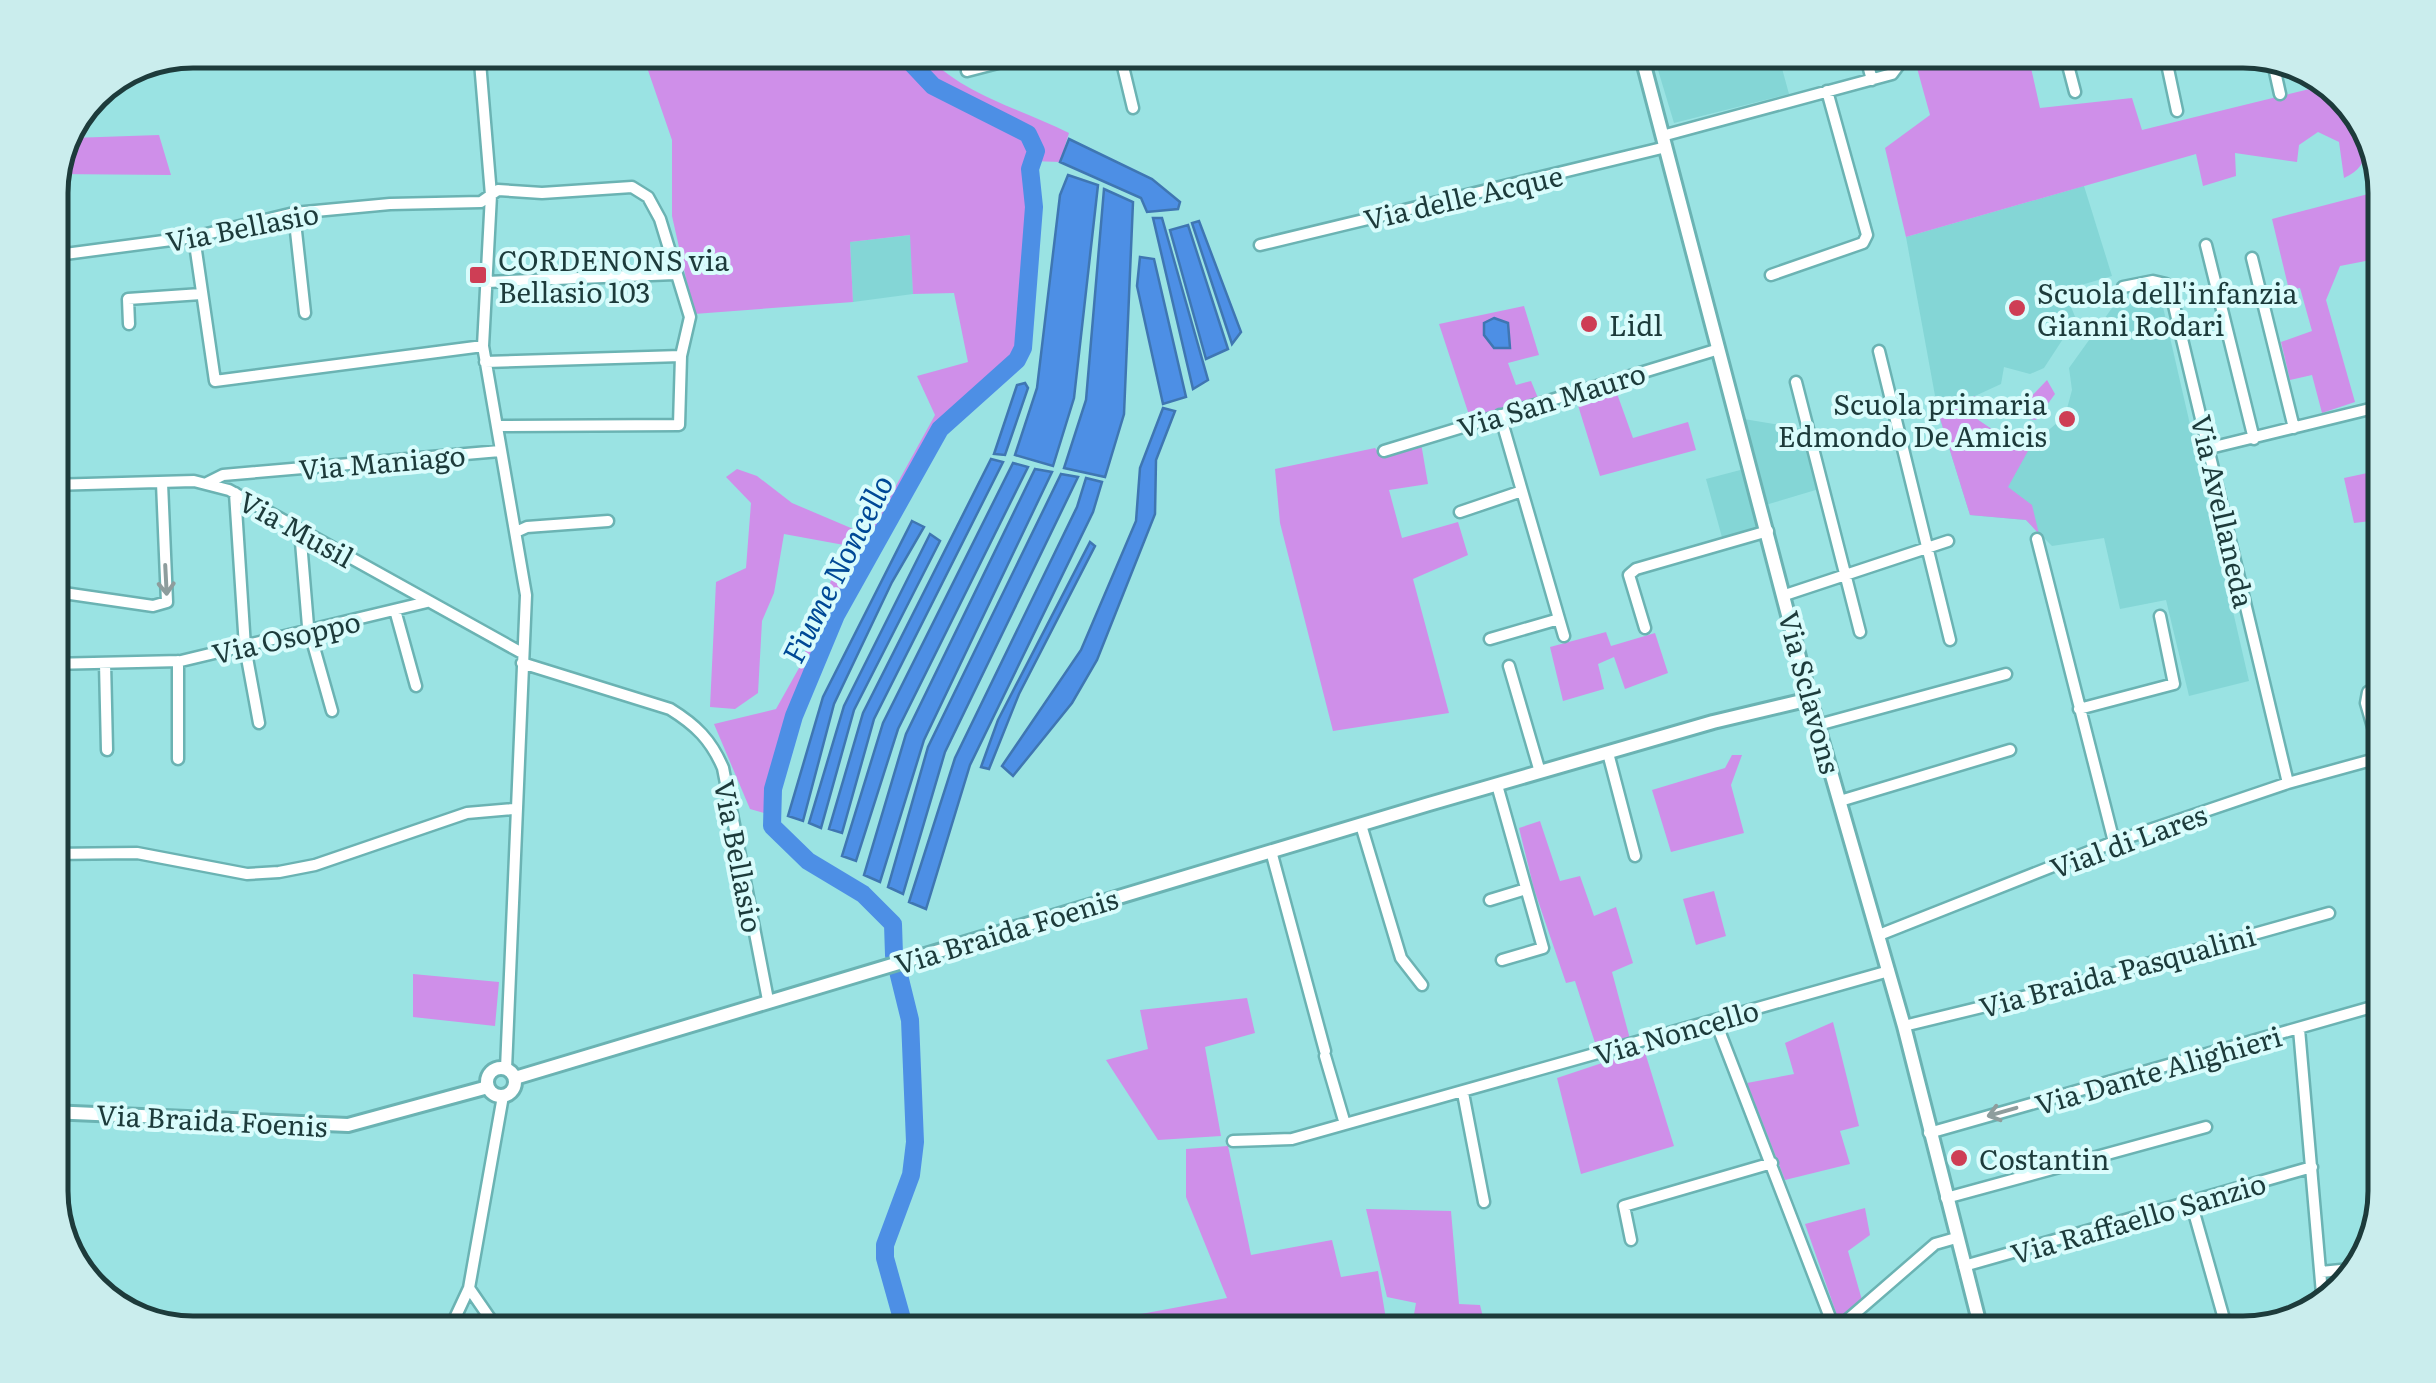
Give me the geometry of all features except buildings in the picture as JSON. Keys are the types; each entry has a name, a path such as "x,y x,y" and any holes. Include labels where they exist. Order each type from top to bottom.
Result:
{"street":[{"path":"456,1316 468,1288 503,1096 514,1088 510,1073 513,809 526,595 483,346 491,194 480,68"},
{"path":"967,70 975,68"},
{"path":"1123,68 1133,108"},
{"name":"Via Sclavons","path":"1645,68 1810,699 1904,1026 1977,1316"},
{"path":"1869,68 1872,80 1896,68"},
{"path":"2069,68 2075,92"},
{"path":"2168,68 2177,111"},
{"path":"2275,72 2280,94"},
{"name":"Via delle Acque","path":"1260,246 1664,141 1872,80"},
{"path":"1772,276 1863,242 1866,235 1827,91"},
{"name":"Via Bellasio","path":"68,254 194,237 294,214 390,204 481,202 498,190 632,187 648,197 660,218 675,274"},
{"path":"294,214 305,313"},
{"path":"194,237 215,381 483,346"},
{"path":"2206,245 2254,439"},
{"path":"2252,258 2294,428"},
{"path":"487,282 675,274 690,317 681,356 679,425 497,426"},
{"name":"Via Avellaneda","path":"2123,287 2153,281 2166,284 2171,293 2288,784"},
{"path":"130,324 128,299 201,294"},
{"name":"Via San Mauro","path":"1384,451 1719,349"},
{"path":"1879,351 1950,640"},
{"path":"485,362 681,356"},
{"path":"1796,382 1860,632"},
{"path":"2210,448 2368,410"},
{"path":"1500,415 1564,636"},
{"name":"Via Maniago","path":"206,483 223,475 500,451"},
{"path":"68,594 153,606 167,602 162,483"},
{"name":"Via Musil","path":"68,485 206,483 235,493 522,658"},
{"path":"1460,512 1522,491"},
{"path":"235,493 246,647 259,724"},
{"path":"516,532 527,527 608,521"},
{"path":"300,530 310,631 332,712"},
{"path":"1645,628 1629,575 1768,531"},
{"path":"2038,539 2114,842"},
{"path":"1785,594 1948,540"},
{"name":"Via Osoppo","path":"68,664 178,662 428,602"},
{"name":"Via Osoppo","path":"394,610 416,686"},
{"path":"2079,708 2174,684 2160,616"},
{"path":"1490,639 1559,619"},
{"name":"Via Bellasio","path":"522,658 670,709 691,722 715,748 723,768 768,1000"},
{"name":"Via Osoppo","path":"178,662 178,759"},
{"path":"105,663 107,750"},
{"path":"1509,666 1540,772"},
{"path":"1818,724 2006,674"},
{"name":"Via Braida Foenis","path":"510,1073 1540,772 1810,699"},
{"path":"1840,801 2010,750"},
{"path":"1608,753 1635,856"},
{"name":"Vial di Lares","path":"1879,935 2114,842 2368,762"},
{"path":"1497,785 1543,948 1502,960"},
{"path":"68,854 137,853 247,874 279,872 315,865 451,817 513,809"},
{"path":"1361,825 1401,958 1422,985"},
{"path":"1271,851 1345,1124"},
{"path":"1490,900 1526,889"},
{"name":"Via Braida Pasqualini","path":"1904,1026 2068,986 2329,913"},
{"name":"Via Noncello","path":"1232,1141 1275,1142 1345,1124 1889,971"},
{"name":"Via Dante Alighieri","path":"1929,1133 2368,1009"},
{"path":"1715,1020 1830,1316"},
{"path":"2298,1030 2323,1287"},
{"path":"503,1096 488,1087 492,1072 510,1073"},
{"name":"Via Braida Foenis","path":"68,1113 348,1125 488,1087"},
{"path":"1463,1093 1484,1202"},
{"path":"1946,1198 2206,1126"},
{"path":"1631,1240 1624,1206 1772,1163"},
{"name":"Via Raffaello Sanzio","path":"1964,1266 2312,1168"},
{"path":"2191,1202 2223,1316"},
{"path":"1852,1316 1936,1244 1956,1238"},
{"path":"2322,1272 2340,1270"},
{"path":"468,1288 488,1316"}],"shaded area":[{"path":"647,68 941,68 991,99 1069,133 1060,162 1032,161 1034,207 1023,348 1017,360 947,421 928,448 816,664 797,708 771,806 764,813 750,809 714,724 776,709 799,668 844,545 784,534 774,593 762,621 758,693 735,709 710,707 716,582 746,568 751,503 726,477 737,469 757,476 792,503 858,531 881,513 935,415 917,376 968,362 954,293 913,294 910,235 850,242 853,302 694,314 672,216 672,140"},
{"path":"1657,68 1782,68 1789,94 1674,123"},
{"path":"1917,68 2031,68 2040,108 2132,98 2142,130 2313,88 2343,116 2364,159 2344,178 2339,142 2318,132 2299,145 2297,162 2235,153 2236,176 2203,186 2196,154 1906,237 1885,148 1930,115"},
{"path":"159,135 171,175 69,174 81,138"},
{"path":"2084,186 2112,276 2064,290 2076,319 2044,368 2030,374 2004,367 2001,384 1975,396 1979,404 1970,415 2017,446 2037,440 2065,416 2072,390 2069,368 2112,308 2134,296 2152,295 2163,307 2249,681 2189,696 2166,600 2120,609 2104,538 2052,546 2026,520 1970,515 1938,412 1906,237"},
{"path":"2368,194 2368,261 2340,266 2326,300 2355,402 2322,413 2312,375 2290,380 2281,342 2312,331 2300,288 2289,290 2272,219"},
{"path":"911,235 913,294 853,302 850,242"},
{"path":"1524,306 1539,355 1508,363 1516,385 1531,381 1538,398 1470,418 1439,324"},
{"path":"2047,380 2055,394 2036,420 2028,419 2023,405"},
{"path":"1615,388 1633,438 1688,422 1696,450 1600,476 1576,399"},
{"path":"1975,396 1979,404 1971,415 2017,446 2033,442 2008,487 2032,505 2039,534 2026,520 1970,515 1938,412"},
{"path":"1738,418 1804,429 1819,489 1762,506"},
{"path":"1421,443 1428,484 1389,490 1402,538 1458,522 1468,555 1413,579 1449,713 1333,731 1280,523 1275,469 1375,448 1382,457"},
{"path":"1748,468 1763,529 1723,541 1706,479"},
{"path":"2368,473 2368,521 2354,523 2344,478"},
{"path":"1606,632 1611,646 1655,633 1668,673 1625,689 1614,657 1598,664 1604,689 1563,701 1550,647"},
{"path":"1732,755 1742,755 1731,785 1744,833 1671,852 1652,790 1725,768"},
{"path":"1540,821 1560,881 1580,876 1594,916 1616,907 1633,963 1612,972 1630,1039 1597,1049 1575,981 1566,983 1534,889 1519,828"},
{"path":"1714,891 1726,936 1696,945 1683,899"},
{"path":"413,974 499,982 495,1026 413,1017"},
{"path":"1247,998 1255,1033 1205,1047 1221,1136 1158,1140 1106,1060 1148,1049 1140,1010"},
{"path":"1833,1022 1859,1126 1840,1131 1850,1164 1785,1180 1747,1083 1794,1074 1785,1043"},
{"path":"1644,1049 1674,1146 1581,1174 1557,1078"},
{"path":"1228,1146 1251,1255 1332,1240 1341,1277 1378,1271 1386,1316 1130,1316 1227,1298 1186,1197 1186,1149"},
{"path":"1865,1208 1870,1235 1848,1251 1862,1300 1844,1316 1837,1316 1805,1224"},
{"path":"1366,1209 1451,1211 1459,1304 1480,1305 1483,1316 1414,1316 1416,1303 1387,1297"}],"water":[{"path":"1069,139 1152,179 1180,202 1178,209 1147,212 1141,198 1060,162"},
{"path":"1068,175 1098,185 1074,398 1053,466 1015,455 1037,388 1060,195"},
{"path":"1104,189 1133,202 1124,414 1105,477 1064,468 1086,400"},
{"path":"1153,218 1162,218 1208,380 1193,389"},
{"path":"1199,221 1241,332 1232,344 1192,223"},
{"path":"1188,225 1228,349 1206,359 1170,230"},
{"path":"1140,257 1154,259 1186,397 1163,404 1137,286"},
{"path":"1494,318 1508,323 1510,348 1494,348 1484,335 1484,323"},
{"path":"1025,383 1028,388 1005,455 994,454 1017,385"},
{"path":"1163,408 1175,411 1156,460 1155,514 1097,660 1072,703 1013,776 1002,766 1081,650 1136,521 1140,468"},
{"path":"991,459 1003,462 874,719 842,833 829,829 863,713"},
{"path":"1013,463 1028,467 898,729 856,861 842,856 883,723"},
{"path":"1035,469 1052,472 924,740 880,882 864,875 906,734"},
{"path":"1061,474 1078,477 945,752 903,894 888,887 928,747"},
{"path":"1086,478 1102,482 1093,512 970,765 926,909 909,902 955,758 1077,507"},
{"path":"912,521 924,527 892,582 834,704 803,821 788,816 823,697"},
{"path":"930,534 940,541 854,710 821,828 809,823 844,706"},
{"path":"1090,542 1095,546 1019,694 989,769 981,767 998,720"}],"waterway":[{"name":"Fiume Noncello","path":"901,1316 885,1245 911,1175 915,1142 910,1020 894,955 893,924 863,894 808,861 772,826 773,789 794,716 836,615 940,429 1017,360 1023,348 1034,207 1030,169 1036,151 1028,134 933,86 916,68"}],"place":[{"name":"CORDENONS via Bellasio 103","path":"478,275"},
{"name":"Scuola dell'infanzia Gianni Rodari","path":"2017,308"},
{"name":"Lidl","path":"1589,324"},
{"name":"Scuola primaria Edmondo De Amicis","path":"2067,419"},
{"name":"Costantin","path":"1959,1158"}]}
